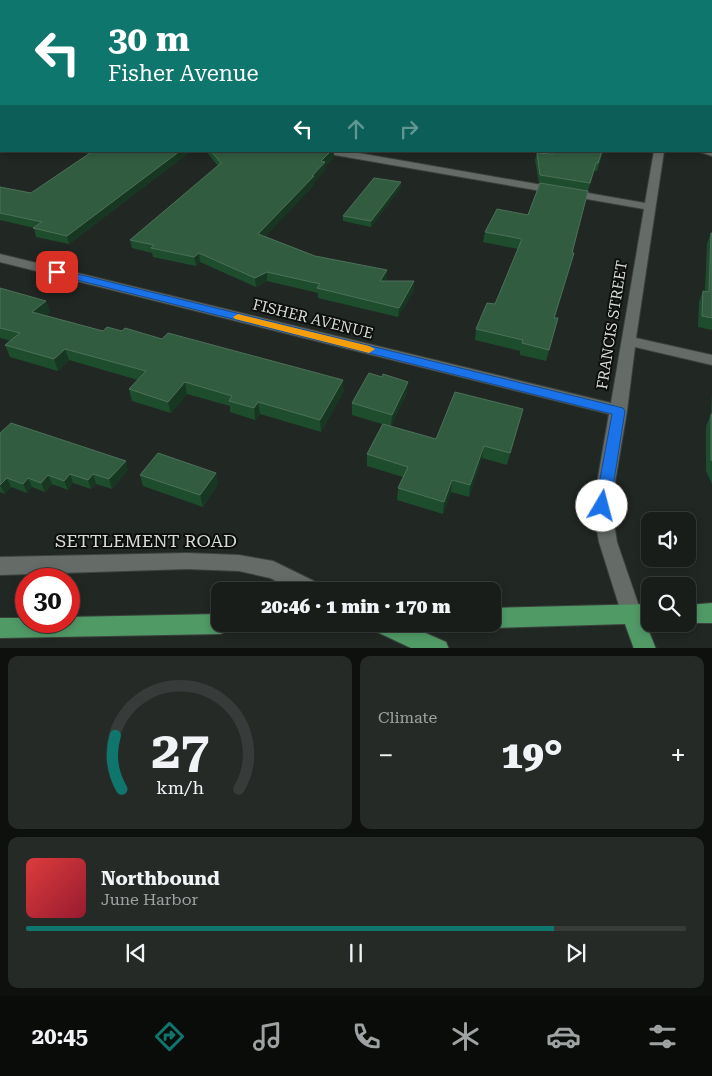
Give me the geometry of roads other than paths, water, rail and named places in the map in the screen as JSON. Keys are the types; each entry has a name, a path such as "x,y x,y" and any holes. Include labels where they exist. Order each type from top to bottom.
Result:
{"highway":[{"path":"696,614 712,613"},
{"path":"501,618 641,615"},
{"path":"0,628 211,624"},
{"path":"401,632 438,648"},
{"name":"FRANCIS STREET","path":"643,632 645,648"}],"street":[{"path":"335,152 650,207"},
{"name":"FRANCIS STREET","path":"641,615 616,569 603,518 604,489 619,411 659,152"},
{"name":"FISHER AVENUE","path":"0,258 619,411"},
{"path":"630,341 712,360"},
{"name":"SETTLEMENT ROAD","path":"0,566 187,561 239,563 273,570 297,582"}]}
